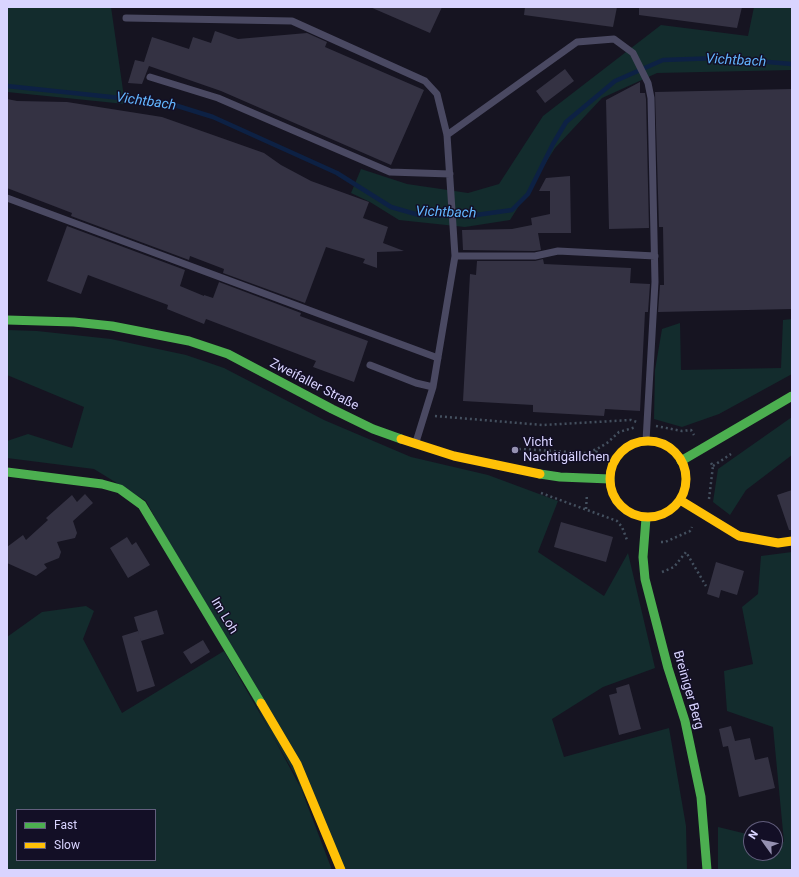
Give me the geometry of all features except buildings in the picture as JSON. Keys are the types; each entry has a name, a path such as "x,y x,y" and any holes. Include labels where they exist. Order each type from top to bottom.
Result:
{"main road":[{"name":"Zweifaller Straße","path":"7,320 74,322 112,326 189,341 228,354 332,410 372,429 416,444 454,456 522,472 560,478 610,479"},
{"path":"681,461 792,396"},
{"path":"646,441 657,442 667,446 675,452 681,461 684,469 686,485 680,500 671,510 659,516 646,518 637,516 620,506 614,498 610,479 611,468 617,457 625,449 635,443 646,441"},
{"name":"Im Loh","path":"7,472 102,484 120,489 142,505 297,764 341,870"},
{"path":"680,500 700,514 739,536 758,541 778,543 792,541"},
{"name":"Breiniger Berg","path":"646,518 644,540 645,579 668,668 685,720 701,797 707,870"}],"lane":[{"path":"126,18 292,21 425,81 437,94 447,135 455,256 433,387 416,444"},
{"path":"447,135 576,42 614,39 633,53 648,83 652,98 655,256 648,425 646,441"},
{"path":"150,77 218,98 390,172 450,174"},
{"path":"7,198 438,358"},
{"path":"455,256 534,256 558,251 655,256"},
{"path":"370,365 416,383 433,387"}],"path":[{"path":"424,416 543,425 631,420 648,425 682,431 691,430"},
{"path":"507,452 521,449 585,453 602,446 618,432 648,425"},
{"path":"535,492 618,521 622,527 626,540 665,542 690,531 708,502 713,466"},
{"path":"645,579 674,567 686,552 706,586"}],"green space":[{"path":"7,7 111,7 125,104 7,92"},
{"path":"754,7 792,7 792,70 657,73 602,98 555,148 510,220 465,227 399,220 370,202 351,193 361,169 407,184 468,193 499,184 543,116 661,25 748,36"},
{"path":"792,319 792,374 719,414 682,427 654,419 655,370 662,329 680,323 681,370 781,368 783,320"},
{"path":"7,330 37,331 111,339 186,355 224,368 324,420 411,457 488,475 558,501 538,552 604,596 628,553 655,668 603,687 552,719 564,757 669,728 686,826 687,870 345,870 146,501 94,469 7,458 7,441 28,434 72,448 84,407 7,375"},
{"path":"792,417 792,455 746,490 730,515 713,502 718,469"},
{"path":"792,552 792,870 718,870 718,827 743,833 743,861 783,861 783,821 773,727 727,711 724,671 753,664 742,607 758,594 761,556"},
{"path":"86,606 94,611 83,639 122,713 224,651 297,778 332,870 7,870 7,637 42,612"}],"waterway":[{"name":"Vichtbach","path":"7,86 168,103 213,117 337,173 391,207 419,215 469,216 512,210 528,194 553,144 566,122 615,81 663,60 719,58 792,64"}],"traffic: fast":[{"path":"7,320 74,322 112,326 189,341 228,354 332,409 373,429 401,439"},
{"path":"681,461 792,396"},
{"path":"7,472 102,484 120,489 142,505 261,703"},
{"path":"540,474 560,477 610,479"},
{"path":"646,518 643,557 645,579 668,668 685,721 701,797 707,870"}],"traffic: slow":[{"path":"401,439 454,456 540,474"},
{"path":"648,441 663,444 675,452 683,464 686,479 683,494 675,506 663,514 648,517 633,514 621,506 613,494 610,479 613,464 621,452 633,444 648,441"},
{"path":"680,500 739,536 778,543 792,541"},
{"path":"261,703 297,764 341,870"}],"place":[{"name":"Vicht Nachtigällchen","path":"515,450"}]}
